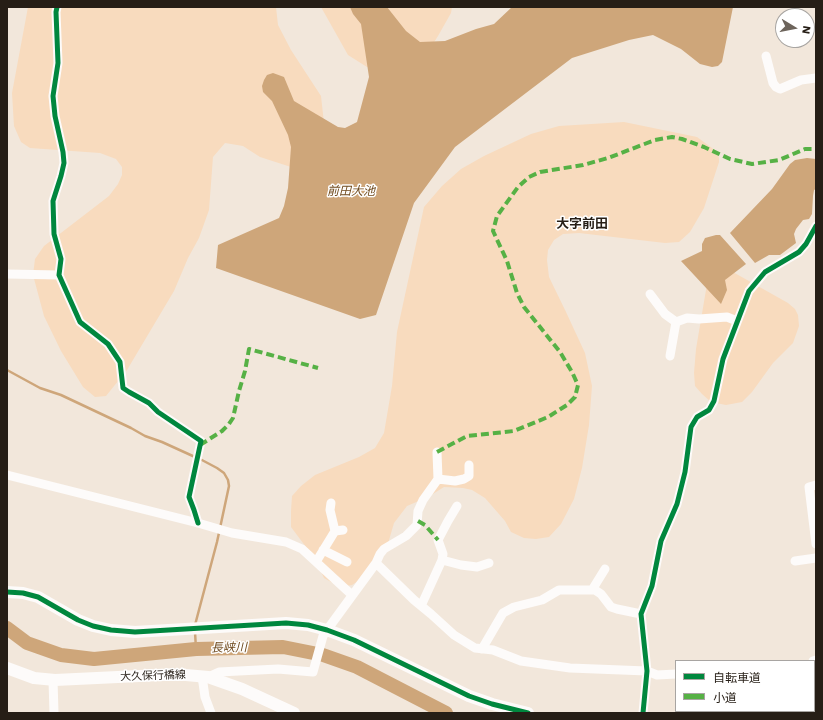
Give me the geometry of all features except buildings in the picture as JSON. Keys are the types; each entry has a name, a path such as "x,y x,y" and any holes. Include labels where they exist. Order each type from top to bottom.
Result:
{"street":[{"path":"57,7 58,63 53,96 55,116 63,152 64,164 53,201 54,234 61,259 59,275 80,322 108,344 120,362 123,388 149,403 158,412 200,441 189,497 198,523"},
{"path":"766,56 773,83 776,88 780,88 801,80 816,78"},
{"path":"643,713 647,671 641,614 652,586 661,541 677,504 685,472 691,427 697,417 709,410 714,401 723,359 749,291 765,272 799,252 806,244 816,226"},
{"path":"7,274 59,275"},
{"path":"650,294 665,314 676,322"},
{"path":"676,322 687,318 699,319 727,317 737,321"},
{"path":"670,356 676,322"},
{"path":"211,713 205,697 205,677 219,672 278,669 313,672 325,633 376,563 380,554 384,549 406,536 417,525 418,511 423,500 438,479 437,452"},
{"path":"438,479 454,481 464,479 472,470"},
{"path":"7,475 232,533 286,542 302,549 352,595"},
{"path":"816,485 809,487 816,544"},
{"path":"316,562 323,550 339,530 330,510 331,503"},
{"path":"421,606 442,560 443,554 438,540 457,506"},
{"path":"323,550 347,562"},
{"path":"795,561 816,558"},
{"path":"442,560 477,567 489,563"},
{"path":"376,563 454,636 474,648 493,650 521,661 570,668 647,671 657,675 675,674"},
{"path":"592,590 605,569"},
{"path":"482,649 503,613 514,607 542,600 559,590 595,590 601,594 611,607 641,614"},
{"path":"7,592 23,593 38,597 78,620 93,626 111,630 135,632 286,623 308,625 325,633 354,640 469,696 492,704 528,713"},
{"name":"大久保行橋線","path":"7,668 34,678 53,680 160,675 205,677 242,689 294,713"},
{"path":"53,680 54,713"}],"shaded area":[{"path":"28,7 276,7 278,25 291,50 321,96 325,132 291,167 260,157 243,146 225,143 213,157 209,210 199,238 188,258 174,291 127,370 106,396 95,397 83,387 61,351 44,316 33,275 35,259 44,246 109,196 118,184 122,175 122,167 116,159 100,153 30,148 21,142 14,126 12,93"},
{"path":"321,7 452,7 451,13 420,64 392,67 367,67 348,55"},
{"path":"624,122 697,137 718,153 719,162 704,208 690,232 679,242 665,243 579,233 563,234 554,240 548,250 547,260 549,277 585,353 592,386 589,425 582,468 574,499 561,524 549,537 536,539 524,538 511,532 505,521 485,498 472,490 444,487 428,497 407,506 394,523 387,547 364,577 352,585 340,587 324,578 315,559 291,527 292,496 301,486 315,475 359,457 375,448 384,433 392,386 397,332 424,207 442,186 461,169 484,156 531,134 559,126"},
{"path":"724,267 788,303 795,309 798,315 799,326 793,343 773,363 752,392 742,402 726,405 711,402 702,394 695,386 694,373 696,349 707,284"}],"water":[{"name":"前田大池","path":"350,7 387,7 406,31 420,42 445,41 494,24 512,7 733,7 722,62 718,66 712,67 700,64 681,49 653,35 629,40 572,58 455,147 414,203 376,315 360,319 216,268 218,245 279,218 284,206 288,188 291,147 288,135 272,101 263,92 262,86 267,75 273,73 284,77 294,101 338,127 345,128 357,122 369,77 361,24 353,14"},
{"path":"807,158 816,159 816,189 814,190 813,196 812,214 809,219 803,220 796,229 794,234 796,243 780,255 769,255 755,263 730,233 772,189 790,164 795,160"},
{"path":"720,235 746,264 725,280 727,290 721,304 681,261 702,251 702,244 705,238"}],"waterway":[{"path":"7,370 40,388 61,395 145,436 195,457"},
{"path":"195,625 217,542 229,486 228,480 224,473 200,459"},
{"name":"長峡川","path":"7,628 27,643 61,655 94,659 196,649 283,647 323,655 357,667 446,713"},
{"path":"195,632 196,649"}],"marked path":[{"path":"437,452 467,436 514,431 548,417 567,405 575,397 578,385 572,372 560,352 524,307 517,293 507,261 493,231 497,216 518,187 529,177 540,172 583,165 608,158 655,140 672,137 704,147 730,159 752,164 779,160 805,149 816,149"},
{"path":"200,445 222,431 233,418 249,349 318,368"},
{"path":"418,521 425,525 438,540"}],"cycle path":[{"path":"57,7 58,63 53,96 55,116 64,163 53,201 54,234 61,259 59,275 80,322 108,344 120,362 123,388 149,403 158,412 201,441 189,497 198,523"},
{"path":"643,713 647,671 641,614 652,586 661,541 677,504 685,472 691,427 697,417 709,410 714,401 723,359 749,291 765,272 799,252 806,244 816,226"},
{"path":"7,592 23,593 38,597 78,620 93,626 111,630 135,632 286,623 308,625 354,640 469,696 492,704 528,713"}],"district":[{"name":"大字前田","path":"582,224"}]}
